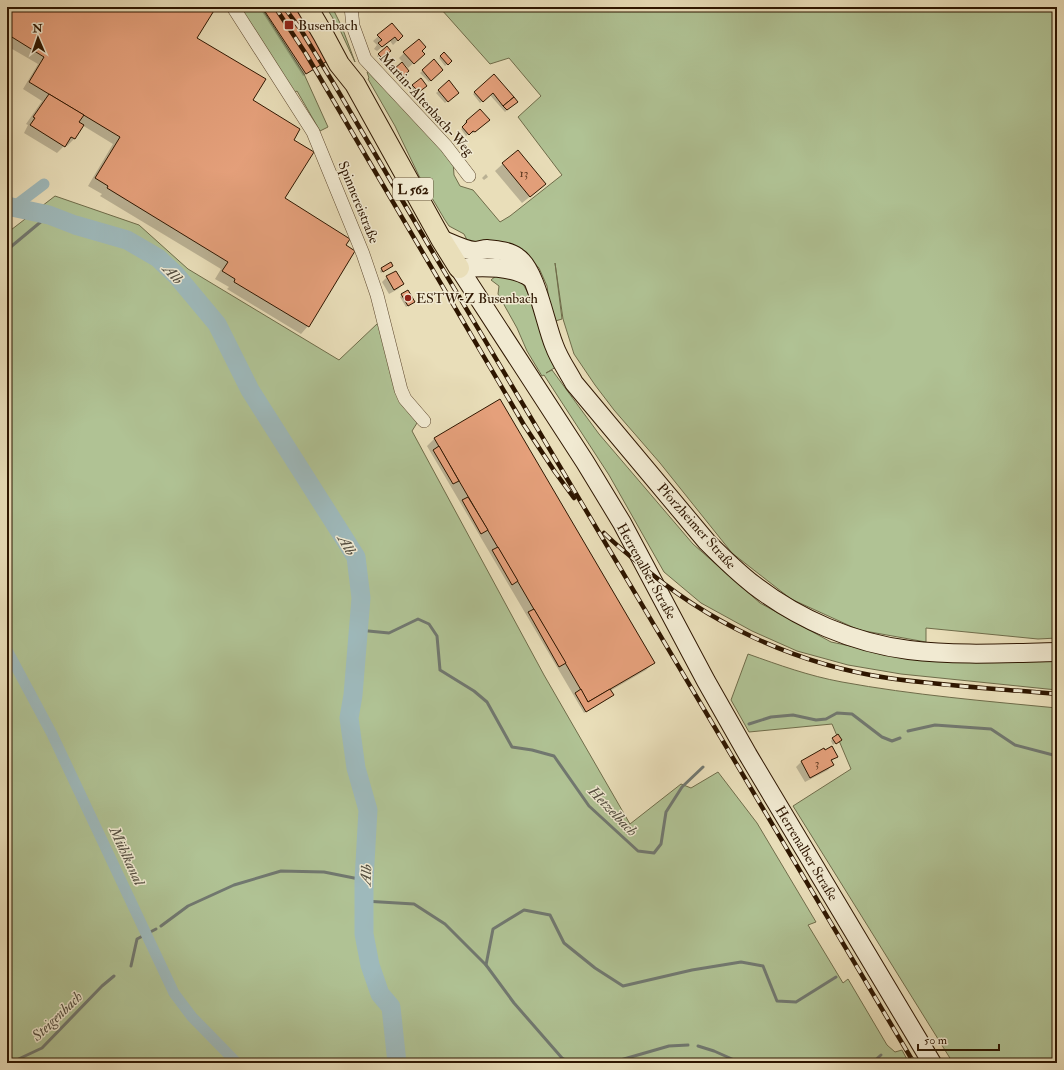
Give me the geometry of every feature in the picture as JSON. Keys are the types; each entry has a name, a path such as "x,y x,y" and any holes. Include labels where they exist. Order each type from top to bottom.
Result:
{"main road":[{"name":"Herrenalber Straße","path":"307,7 339,64 354,84 441,239 616,513 706,681 748,755 932,1063"},
{"name":"Herrenalber Straße","path":"320,7 333,27 348,59 354,84"},
{"path":"441,239 475,251 459,268"},
{"name":"Pforzheimer Straße","path":"475,251 487,249 502,251 516,256 524,263 539,295 554,345 574,383 707,542 729,564 779,603 803,616 854,638 907,650 939,652 1057,652"},
{"path":"459,268 495,268 518,271 531,278"},
{"path":"485,310 485,281 495,268"}],"street":[{"name":"Spinnereistraße","path":"233,7 313,132 363,254 377,295 401,390 424,422"},
{"name":"Martin-Altenbach-Weg","path":"351,7 353,26 365,59 446,146 469,176"}],"green space":[{"path":"239,7 261,7 304,74 328,127 320,131 297,91 292,94"},
{"path":"326,7 332,7 342,27 355,62 340,30"},
{"path":"443,7 1057,7 1057,638 1038,639 926,628 926,642 859,630 791,599 732,553 660,463 614,410 574,354 563,319 555,263 562,319 552,322 547,286 539,268 528,256 469,244 464,234 449,226 419,176 395,126 368,79 367,72 453,161 454,175 460,186 473,190 500,222 510,216 562,175 518,117 541,96 509,58 490,64 441,9"},
{"path":"55,196 139,225 188,269 339,360 378,323 399,395 417,423 412,431 544,675 630,824 681,784 691,788 718,772 757,823 816,922 808,925 843,983 848,979 887,1045 895,1052 902,1050 909,1063 7,1063 7,233"},
{"path":"497,275 515,279 523,284 530,297 543,340 556,367 546,373 552,370 599,434 693,544 760,603 831,642 912,659 1057,660 1057,690 901,674 848,665 797,651 752,631 701,603 664,572 609,475 544,375 542,376 527,351 517,328 498,294 499,286 491,280"},
{"path":"748,654 830,680 869,687 1057,708 1057,1063 953,1063 793,806 851,769 832,724 749,732 731,700"}],"building":[{"path":"7,7 211,7 215,9 197,38 266,79 253,100 300,129 294,140 314,152 285,198 350,239 346,245 355,251 309,327 234,282 235,279 222,271 228,262 107,188 108,186 95,178 120,137 29,82 44,57 7,34"},
{"path":"262,7 295,7 329,60 306,74"},
{"path":"392,23 403,36 398,41 395,37 382,47 378,43 382,40 377,35"},
{"path":"419,39 426,47 422,51 425,54 414,64 403,52"},
{"path":"387,46 391,51 382,58 378,54"},
{"path":"444,52 452,61 448,65 440,56"},
{"path":"434,59 443,70 431,81 422,70"},
{"path":"402,62 409,71 401,78 394,69"},
{"path":"494,74 514,97 503,106 493,93 483,102 474,92"},
{"path":"421,78 427,86 419,92 412,85"},
{"path":"449,80 459,93 448,102 438,90"},
{"path":"49,94 84,115 79,122 84,125 75,139 71,137 65,147 30,125 35,118 33,117"},
{"path":"514,97 518,102 507,110 503,106"},
{"path":"480,109 490,120 469,135 462,127 467,122 466,121"},
{"path":"518,150 546,184 530,197 502,163"},
{"path":"391,262 393,266 383,272 381,268"},
{"path":"396,271 404,284 394,290 386,276"},
{"name":"ESTW-Z Busenbach","path":"408,290 415,302 408,306 401,294"},
{"path":"500,399 655,663 588,702 434,438"},
{"path":"439,446 459,481 453,484 433,450"},
{"path":"468,497 488,530 481,534 462,500"},
{"path":"498,547 518,581 512,585 492,550"},
{"path":"534,609 566,663 559,667 528,612"},
{"path":"581,689 588,702 610,689 614,695 586,712 575,693"},
{"path":"838,734 842,740 836,744 832,738"},
{"path":"832,746 838,757 831,760 834,765 810,778 801,761 824,748 825,750"}],"waterway":[{"path":"7,212 44,184"},
{"name":"Alb","path":"7,206 49,215 75,225 127,240 158,258 176,275 217,324 250,390 356,557 361,598 353,695 349,718 356,768 368,810 364,880 364,934 370,965 380,994 391,1007 397,1063"},
{"path":"7,250 49,215"},
{"name":"Hetzelbach","path":"358,630 389,633 418,619 429,624 437,636 440,670 474,691 487,702 512,747 532,750 554,756 589,806 638,851 654,853 661,844 666,812 682,787 703,767"},
{"name":"Mühlkanal","path":"7,650 52,734 174,993 192,1017 237,1063"},
{"name":"Hetzelbach","path":"749,724 771,717 793,715 816,720 826,719 837,713 852,714 882,737 892,741 900,738"},
{"name":"Hetzelbach","path":"908,731 935,725 991,729 1015,745 1057,756"},
{"path":"161,926 188,906 234,885 281,871 324,872 364,880"},
{"path":"364,901 414,904 445,924 486,965 514,1003 562,1058 570,1063"},
{"path":"486,965 493,929 524,910 550,915 564,943 595,968 623,986 692,970 741,962 763,966 777,1001 796,1002 836,977"},
{"path":"131,966 137,939 156,929"},
{"name":"Steigenbach","path":"10,1063 42,1048 102,986 114,976"},
{"path":"610,1063 669,1046 688,1045"},
{"path":"698,1046 714,1051 741,1063"},
{"path":"872,1063 881,1055"}],"railway":[{"path":"275,7 306,54 524,425 574,498"},
{"path":"284,7 301,30 334,84 914,1063"},
{"path":"604,533 663,583 722,622 754,638 819,663 909,681 1057,694"}],"place":[{"name":"Busenbach","path":"289,25"},
{"name":"ESTW-Z Busenbach","path":"408,298"}]}
